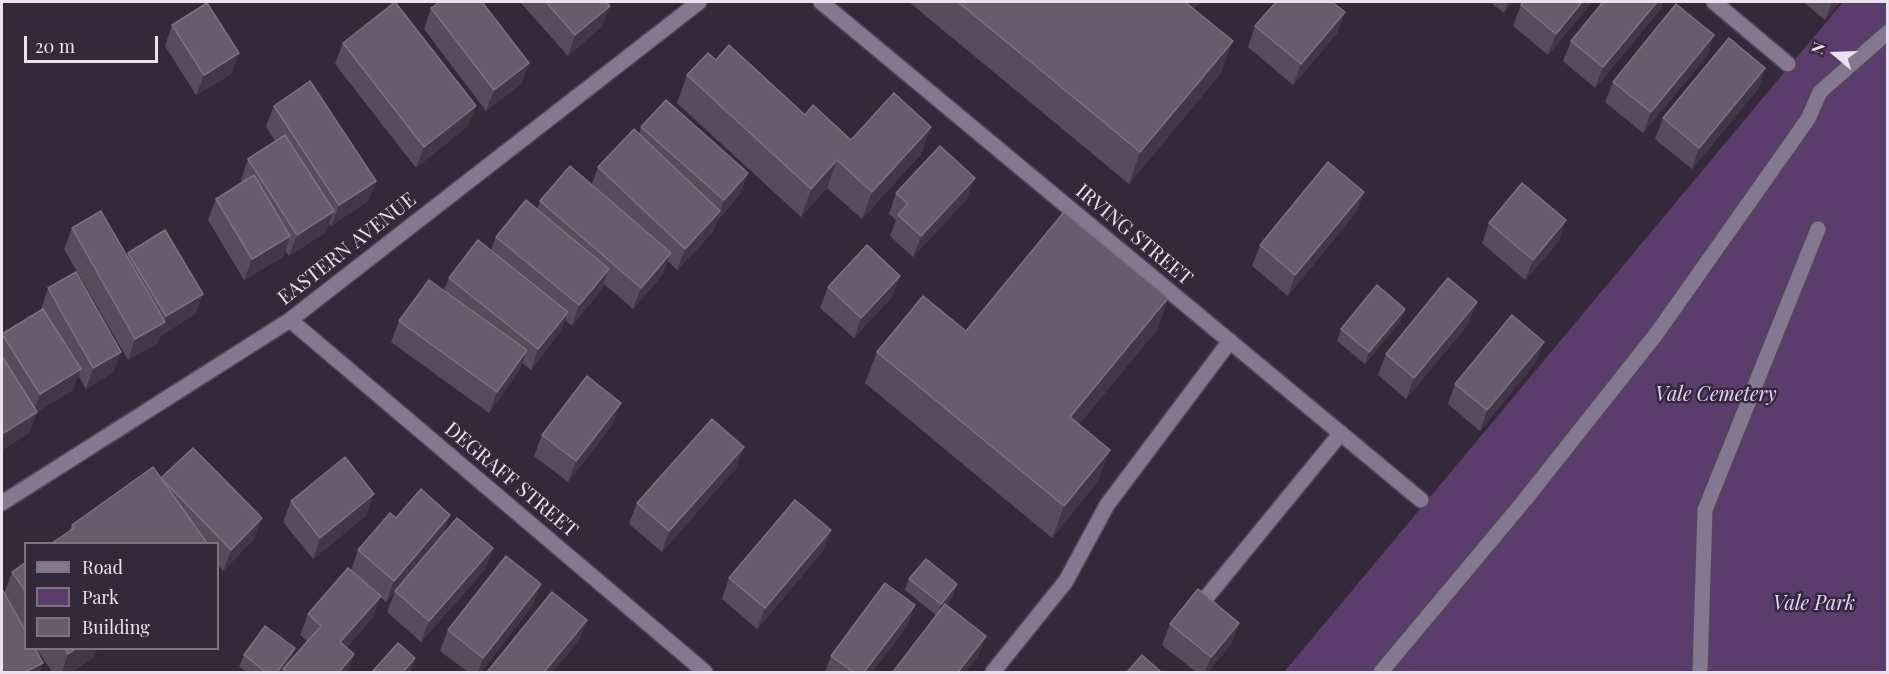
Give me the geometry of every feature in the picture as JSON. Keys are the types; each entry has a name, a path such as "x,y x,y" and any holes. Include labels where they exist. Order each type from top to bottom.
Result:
{"street":[{"name":"EASTERN AVENUE","path":"2,503 290,321 699,2"},
{"name":"IRVING STREET","path":"821,2 1421,500"},
{"path":"1714,2 1788,64"},
{"path":"1381,672 1524,501 1657,333 1808,119 1820,92 1887,32"},
{"path":"1700,672 1705,510 1818,229"},
{"name":"DEGRAFF STREET","path":"290,321 705,672"},
{"path":"993,672 1066,581 1107,505 1230,342"},
{"path":"1206,598 1341,433"}],"green space":[{"name":"Vale Cemetery","path":"1843,2 1887,2 1887,672 1284,672"}],"building":[{"path":"395,2 476,106 424,147 343,43"},
{"path":"440,2 482,2 529,63 494,90 431,8"},
{"path":"546,2 606,2 610,6 575,35"},
{"path":"958,2 1185,2 1233,41 1140,152"},
{"path":"1276,2 1332,2 1345,12 1301,64 1255,26"},
{"path":"1523,2 1582,2 1556,34 1521,5"},
{"path":"1603,2 1657,2 1603,67 1571,41"},
{"path":"207,3 239,53 204,75 172,25"},
{"path":"1676,4 1714,35 1651,112 1613,82"},
{"path":"1729,38 1765,68 1699,148 1663,118"},
{"path":"729,45 805,115 813,105 851,140 894,93 931,127 872,192 837,160 811,189 687,75 708,53 716,60"},
{"path":"310,81 376,181 339,205 274,106"},
{"path":"666,100 748,173 724,200 641,127"},
{"path":"634,129 720,211 685,249 598,167"},
{"path":"285,135 334,211 297,235 248,159"},
{"path":"940,146 975,178 921,236 898,215 908,204 896,193"},
{"path":"1328,162 1364,192 1295,275 1260,245"},
{"path":"570,166 671,253 641,288 540,201"},
{"path":"254,175 290,236 252,259 216,199"},
{"path":"1522,183 1566,220 1533,260 1489,223"},
{"path":"526,200 609,269 579,305 496,237"},
{"path":"101,211 165,322 135,339 72,228"},
{"path":"1064,212 1168,298 1070,417 1110,450 1064,506 877,352 923,296 966,331"},
{"path":"165,230 203,294 166,316 128,253"},
{"path":"478,240 568,312 538,349 449,278"},
{"path":"867,245 900,276 861,318 828,287"},
{"path":"76,272 121,352 93,368 48,288"},
{"path":"1448,278 1477,302 1414,378 1386,354"},
{"path":"429,280 527,350 497,392 399,321"},
{"path":"1377,285 1405,309 1369,352 1341,329"},
{"path":"43,309 81,369 40,394 2,334"},
{"path":"1512,315 1544,342 1487,410 1455,384"},
{"path":"2,356 37,412 2,434"},
{"path":"587,376 621,403 576,461 542,435"},
{"path":"712,419 744,447 669,531 637,503"},
{"path":"193,448 262,518 231,550 161,478"},
{"path":"345,457 374,494 320,538 291,501"},
{"path":"153,467 206,542 53,542 74,528 72,525"},
{"path":"421,489 450,515 394,581 358,550 390,513 396,518"},
{"path":"795,500 831,530 765,608 729,578"},
{"path":"457,518 493,548 429,621 395,591"},
{"path":"506,556 541,584 483,658 448,630"},
{"path":"926,559 957,584 941,604 909,579"},
{"path":"24,563 24,589 12,572"},
{"path":"348,568 381,596 340,642 354,654 339,672 287,672 283,669 321,626 308,614"},
{"path":"885,583 915,605 864,672 853,672 831,656"},
{"path":"2,589 24,628 24,650 36,650 43,663 25,672 2,672"},
{"path":"1198,589 1239,623 1211,657 1170,624"},
{"path":"552,592 587,620 544,672 487,672"},
{"path":"945,604 986,636 958,672 893,672"},
{"path":"265,626 295,648 277,672 266,672 244,655"},
{"path":"398,643 415,658 403,672 372,672"},
{"path":"1142,655 1161,672 1127,672"}],"park label":[{"name":"Vale Park","path":"1814,604"}]}
